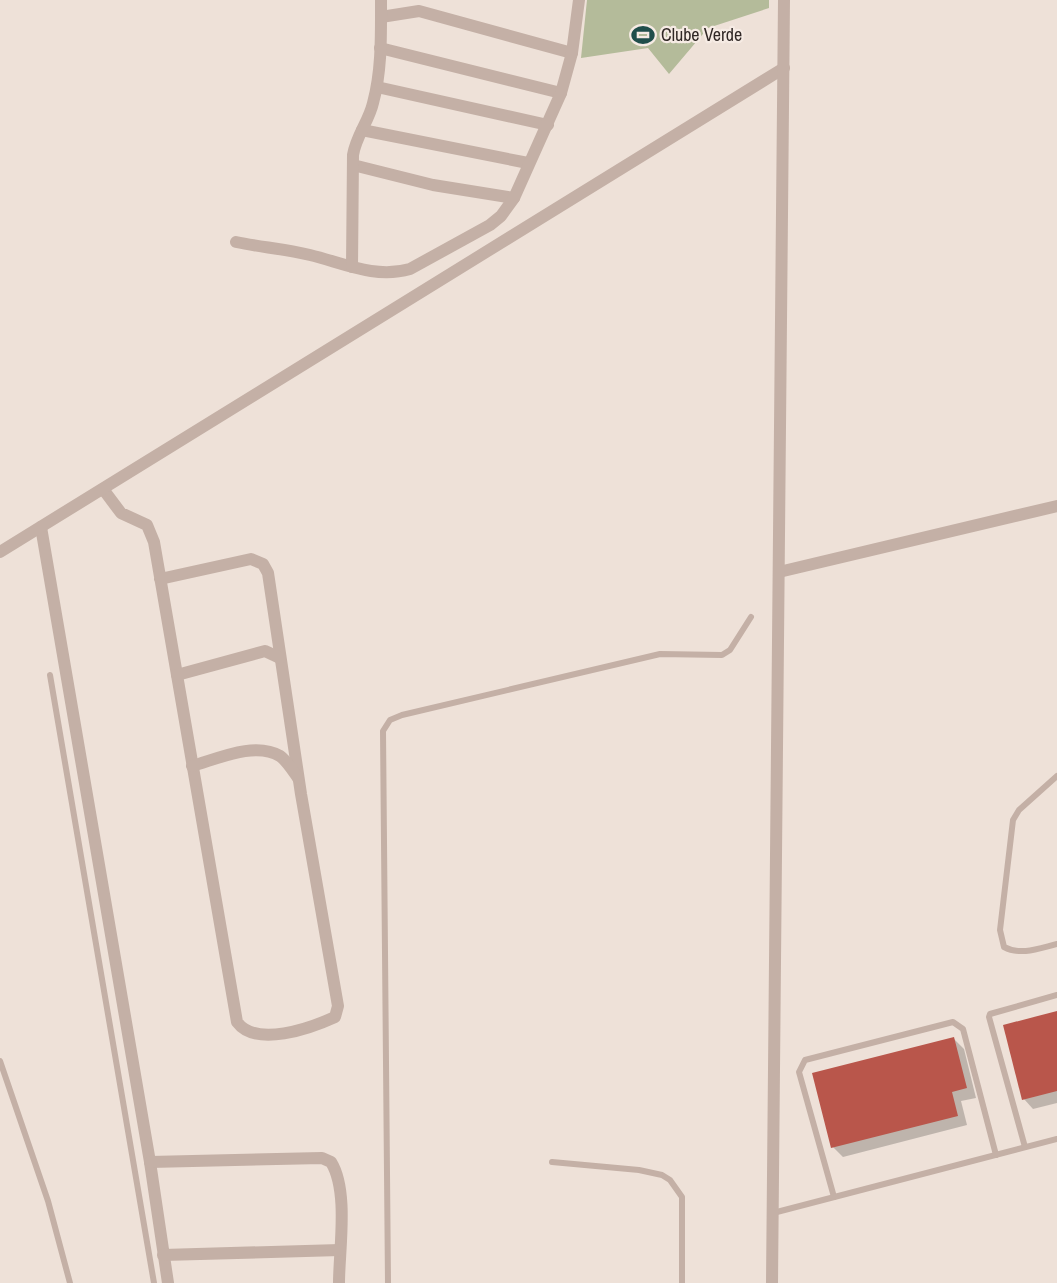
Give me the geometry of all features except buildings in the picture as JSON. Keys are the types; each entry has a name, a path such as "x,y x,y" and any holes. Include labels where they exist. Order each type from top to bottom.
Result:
{"street":[{"path":"352,267 354,147 371,110 377,87 381,0"},
{"path":"236,242 297,252 381,273 410,270 490,225 501,216 514,198 561,93 572,53 579,0"},
{"path":"772,1283 784,0"},
{"path":"381,16 419,11 572,53"},
{"path":"380,48 561,93"},
{"path":"0,552 783,69"},
{"path":"377,87 548,125"},
{"path":"362,130 528,163"},
{"path":"353,165 433,185 514,198"},
{"path":"104,489 121,513 147,525 154,542 160,579 177,675 192,766 237,1022 242,1029 251,1034 271,1034 311,1027 335,1017 338,1006 298,778 268,573 263,564 251,559 160,579"},
{"path":"779,572 1057,506"},
{"path":"40,528 150,1162 168,1283"},
{"path":"177,675 265,651 280,658"},
{"path":"192,766 243,752 268,751 281,757 298,778"},
{"path":"150,1162 321,1158 331,1162 337,1171 339,1194 339,1283"},
{"path":"163,1255 340,1250"}],"lane":[{"path":"388,1283 383,731 385,726 402,715 660,654 723,655 730,650 752,617"},
{"path":"50,675 154,1283"},
{"path":"1057,776 1019,810 1013,820 1000,930 1004,947 1010,951 1026,951 1057,944"},
{"path":"1025,1147 989,1017 990,1014 1057,995"},
{"path":"834,1197 799,1072 805,1060 816,1057 953,1022 963,1029 996,1155"},
{"path":"0,1061 48,1201 70,1283"},
{"path":"773,1213 1057,1139"},
{"path":"552,1162 639,1170 662,1174 670,1180 682,1197 682,1283"}],"green space":[{"name":"Clube Verde","path":"587,0 769,0 769,8 708,28 669,74 648,48 581,58"}],"place":[{"name":"Clube Verde","path":"643,35"}]}
